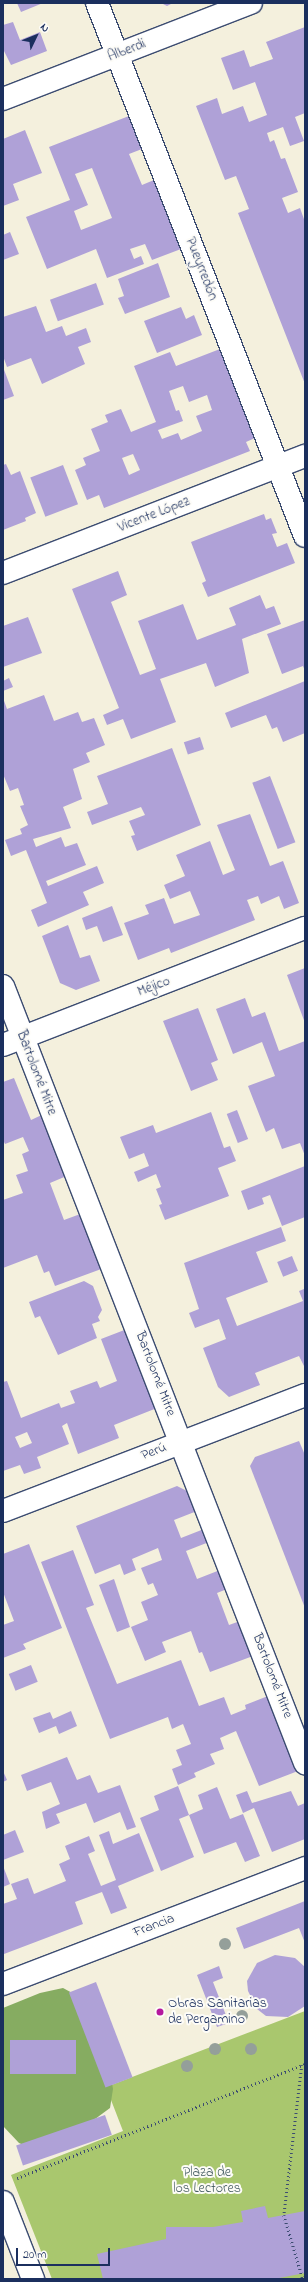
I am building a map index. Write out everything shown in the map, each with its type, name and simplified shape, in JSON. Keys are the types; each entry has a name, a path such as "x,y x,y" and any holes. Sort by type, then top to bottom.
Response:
{"street":[{"name":"Pueyrredón","path":"97,3 305,536"},
{"name":"Alberdi","path":"3,99 251,3"},
{"name":"Vicente López","path":"3,573 305,456"},
{"name":"Méjico","path":"13,1042 305,928"},
{"name":"Bartolomé Mitre","path":"3,986 13,1042 182,1441 305,1763"},
{"name":"Perú","path":"3,1510 305,1395"},
{"name":"Francia","path":"3,1984 305,1868"},
{"path":"3,2202 33,2279"}],"path":[{"path":"16,2178 303,2065 284,2215 303,2279"}],"green space":[{"path":"63,1988 76,1995 110,2072 113,2089 110,2108 91,2122 31,2148 19,2143 3,2126 3,2008 40,1993"},
{"name":"Plaza de los Lectores","path":"305,2011 305,2279 52,2279 11,2175 123,2131 106,2087"}],"building":[{"path":"17,3 43,3 21,12"},
{"path":"161,3 173,3 167,6"},
{"path":"13,22 20,40 40,32 47,51 11,65 3,49 3,25"},
{"path":"305,27 305,113 295,117 304,141 290,146 283,127 267,133 270,142 274,140 281,159 285,158 298,192 282,198 288,213 300,208 305,222 305,384 238,213 249,209 236,176 225,180 196,106 217,98 222,114 243,106 249,122 267,115 255,82 233,90 221,58 244,50 250,67 273,59 266,42"},
{"path":"129,116 142,149 129,154 142,185 154,180 181,249 152,260 145,244 130,249 134,259 141,256 144,264 107,278 96,249 47,269 26,217 70,200 49,147","holes":["92,168 112,218 81,230 74,211 88,205 75,174"]},
{"path":"25,130 42,173 13,184 19,200 3,206 3,139"},
{"path":"10,232 19,254 3,260 3,235"},
{"path":"158,263 170,297 125,314 118,298 124,296 118,279"},
{"path":"96,283 104,305 58,321 50,300"},
{"path":"36,306 46,332 62,326 66,336 86,328 91,342 78,347 85,364 42,384 31,358 7,367 3,356 3,317"},
{"path":"181,307 186,319 194,315 202,335 157,353 144,321"},
{"path":"220,349 255,438 246,442 250,451 104,508 99,495 87,500 75,470 86,465 83,458 100,451 91,429 108,422 105,415 121,409 131,432 156,422 134,366 170,352 176,366","holes":["183,386 189,402 207,395 212,410 196,416 202,431 181,440 178,433 162,439 158,430 183,421 179,410 176,411 169,391","133,454 140,470 129,475 122,458"]},
{"path":"3,367 14,396 3,400"},
{"path":"6,464 11,475 20,471 36,513 25,518 26,521 3,530 3,465"},
{"path":"63,465 78,504 45,517 30,478"},
{"path":"264,514 266,520 271,518 277,533 272,534 277,547 287,543 295,563 208,597 202,583 206,581 191,542"},
{"path":"118,571 127,595 111,602 140,675 156,669 138,621 183,604 197,640 236,625 229,608 260,595 266,609 274,606 281,624 242,639 249,673 215,687 206,663 160,679 176,722 131,739 123,719 107,725 103,715 119,708 72,589"},
{"path":"28,617 42,653 3,667 3,626"},
{"path":"305,620 305,671 303,666 282,674 267,634"},
{"path":"9,678 13,687 3,691 3,681"},
{"path":"305,681 305,733 283,742 277,727 272,729 266,715 231,728 225,713"},
{"path":"44,695 54,721 78,712 82,722 94,718 105,745 86,753 90,762 73,769 82,799 63,807 71,828 33,839 36,847 61,837 65,847 77,843 86,865 46,881 48,886 97,866 104,883 83,892 89,905 38,927 31,910 47,903 26,850 11,856 5,840 22,834 20,829 28,825 20,806 24,805 18,788 10,791 3,774 3,698 7,709"},
{"path":"200,737 204,749 188,755 184,742"},
{"path":"172,748 201,825 137,851 131,836 135,835 129,821 145,815 141,807 92,825 87,812 108,804 97,776"},
{"path":"270,776 295,842 278,849 252,783"},
{"path":"250,814 270,866 283,861 299,903 284,909 279,896 261,904 258,896 247,900 255,920 171,953 169,948 138,960 124,923 149,914 145,905 164,898 174,924 200,915 190,891 170,899 164,885 185,876 176,855 210,841 223,875 235,870 217,825"},
{"path":"112,906 123,935 103,942 97,926 86,930 82,918"},
{"path":"68,925 80,958 90,955 100,981 76,990 60,983 42,936"},
{"path":"305,968 305,1023 287,975"},
{"path":"245,998 252,1017 265,1012 279,1051 305,1041 305,1156 300,1143 282,1149 274,1128 266,1132 248,1086 275,1076 262,1042 233,1054 216,1009"},
{"path":"198,1008 218,1060 211,1063 218,1080 191,1091 163,1021"},
{"path":"14,1078 31,1120 46,1113 69,1175 50,1183 64,1220 83,1213 104,1268 55,1286 49,1271 44,1273 37,1255 3,1268 3,1200 23,1193 16,1175 28,1171 22,1154 29,1151 23,1137 5,1144 3,1140 3,1082"},
{"path":"237,1110 248,1139 238,1143 227,1114"},
{"path":"211,1112 224,1148 230,1146 236,1161 218,1168 229,1196 165,1220 159,1205 162,1204 156,1189 161,1187 156,1174 138,1182 134,1172 149,1166 144,1153 129,1159 120,1137 153,1125 156,1133"},
{"path":"305,1166 305,1217 282,1226 270,1195 262,1198 264,1204 248,1210 241,1191"},
{"path":"281,1227 286,1241 256,1252 268,1282 226,1298 237,1326 303,1301 299,1291 304,1289 305,1368 299,1356 255,1373 260,1385 229,1397 218,1387 203,1348 226,1339 219,1319 195,1328 189,1313 199,1309 184,1263"},
{"path":"292,1256 298,1271 283,1277 277,1262"},
{"path":"84,1281 93,1286 102,1310 98,1317 100,1321 92,1324 97,1338 58,1355 40,1316 35,1318 29,1302"},
{"path":"127,1329 157,1408 114,1425 119,1438 78,1454 67,1423 62,1426 69,1444 37,1457 41,1468 24,1474 20,1465 3,1471 3,1382 7,1381 21,1418 59,1403 61,1408 75,1403 70,1391 97,1381 100,1388 117,1381 101,1339","holes":["27,1432 32,1443 20,1448 15,1437"]},
{"path":"299,1441 305,1455 305,1608 250,1466 255,1457"},
{"path":"177,1486 189,1492 197,1511 174,1520 181,1538 204,1529 209,1542 186,1551 197,1579 220,1570 227,1589 217,1593 229,1625 240,1621 253,1656 210,1672 202,1652 199,1653 191,1631 162,1642 166,1652 145,1661 131,1627 148,1620 141,1602 158,1595 153,1583 148,1585 141,1568 162,1560 158,1548 132,1559 136,1570 124,1575 120,1564 95,1574 76,1526"},
{"path":"29,1544 62,1628 23,1644 26,1649 3,1658 3,1625 14,1621 3,1592 3,1554"},
{"path":"73,1550 94,1605 86,1608 117,1684 181,1660 199,1706 224,1697 231,1715 246,1709 245,1705 268,1696 298,1771 259,1786 236,1731 220,1738 224,1749 210,1754 215,1764 194,1773 196,1777 178,1785 172,1769 182,1765 176,1750 191,1744 183,1724 172,1729 168,1717 110,1739 41,1562"},
{"path":"114,1579 130,1627 117,1632 99,1585"},
{"path":"31,1665 38,1682 15,1691 9,1674"},
{"path":"71,1711 77,1726 59,1734 56,1726 39,1733 33,1718 50,1712 53,1719"},
{"path":"67,1757 77,1780 90,1775 98,1793 120,1785 136,1827 127,1830 120,1812 94,1823 86,1803 56,1814 60,1823 46,1829 42,1812 60,1804 51,1782 27,1791 21,1775"},
{"path":"3,1771 7,1780 3,1782"},
{"path":"178,1786 189,1815 179,1819 194,1857 161,1871 140,1818 159,1810 154,1796"},
{"path":"217,1787 230,1819 243,1814 260,1856 245,1862 236,1842 204,1854 189,1815 203,1809 198,1795"},
{"path":"247,1791 252,1803 291,1791 298,1806 305,1803 305,1839 272,1852 254,1808 243,1813 236,1795"},
{"path":"15,1830 24,1852 3,1860 3,1835"},
{"path":"109,1831 113,1844 139,1833 154,1871 118,1886 127,1908 111,1914 102,1892 75,1902 83,1924 4,1954 3,1904 17,1899 11,1884 28,1878 34,1894 66,1881 59,1864 70,1859 65,1846 89,1836 95,1851 88,1854 101,1886 116,1880 99,1835"},
{"path":"3,1866 10,1884 3,1887"},
{"path":"305,1901 305,1943 299,1928 244,1949 236,1928"},
{"path":"275,1955 295,1958 305,1967 305,2006 288,2017 266,2016 257,2009 248,1991 247,1981 257,1963"},
{"path":"219,1966 223,1978 213,1982 229,2023 217,2027 197,1975"},
{"path":"96,1982 133,2077 105,2088 69,1992"},
{"path":"10,2040 76,2040 76,2074 10,2074"},
{"path":"105,2115 112,2135 23,2165 16,2146"},
{"path":"265,2206 268,2218 305,2211 305,2273 274,2279 103,2279 97,2254 166,2239 166,2227 213,2227 243,2222 241,2211"}],"place":[{"name":"Obras Sanitarias de Pergamino","path":"160,2012"}]}
